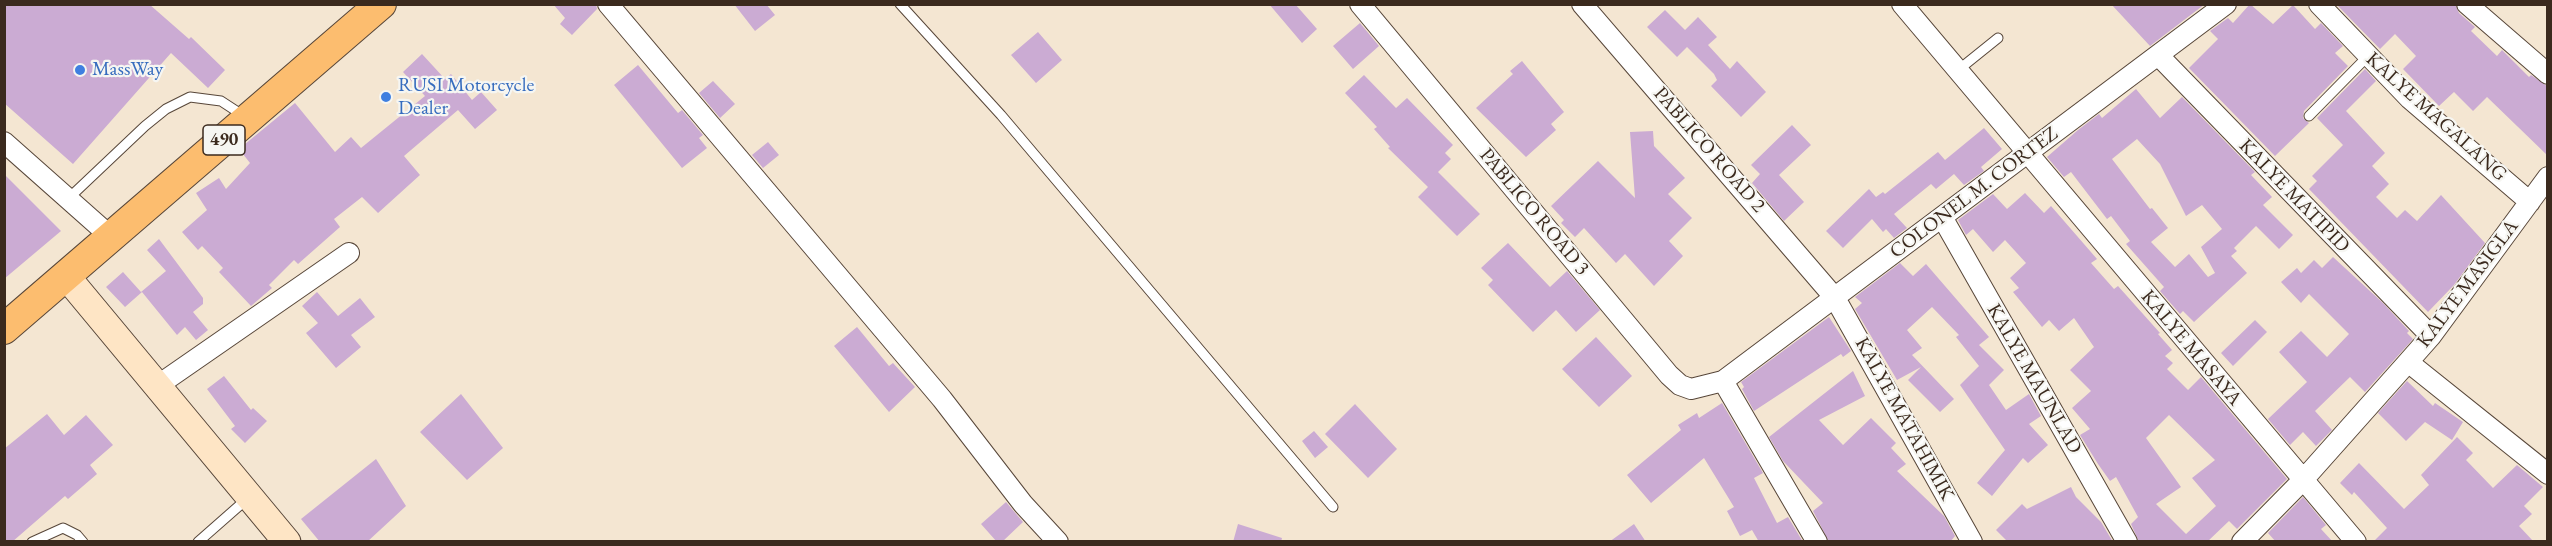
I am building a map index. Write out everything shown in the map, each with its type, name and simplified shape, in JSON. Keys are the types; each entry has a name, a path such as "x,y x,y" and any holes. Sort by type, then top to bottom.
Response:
{"main road":[{"name":"490","path":"4,329 381,4"}],"street":[{"path":"608,4 942,399 1023,504 1058,542"},
{"name":"PABLICO ROAD 3","path":"1360,4 1669,375 1680,385 1691,388 1723,381"},
{"name":"PABLICO ROAD 2","path":"1582,4 1835,298"},
{"name":"KALYE MASAYA","path":"1902,4 2026,154 2356,542"},
{"name":"COLONEL M. CORTEZ","path":"1723,381 2226,4"},
{"name":"KALYE MAGALANG","path":"2319,4 2410,99 2530,202"},
{"path":"2467,4 2547,74"},
{"name":"KALYE MATIPID","path":"2158,55 2431,336"},
{"path":"4,142 70,197 110,236"},
{"name":"KALYE MASIGLA","path":"2547,177 2431,336 2408,362 2547,474"},
{"name":"KALYE MAUNLAD","path":"1942,217 2127,542"},
{"path":"157,386 349,253"},
{"path":"66,276 288,542"},
{"name":"KALYE MATAHIMIK","path":"1835,298 1971,542"},
{"path":"2242,542 2303,480 2408,362"},
{"path":"1723,381 1817,542"}],"lane":[{"path":"900,4 1001,115 1333,507"},
{"path":"1957,71 1998,38"},
{"path":"2309,116 2368,56"},
{"path":"70,197 166,108 190,97 221,101 249,119"},
{"path":"198,542 250,497"},
{"path":"32,542 63,528 77,535 83,542"}],"building":[{"name":"MassWay","path":"4,4 149,4 189,39 191,37 225,70 208,88 171,53 73,164 4,103"},
{"path":"553,4 596,4 597,9 572,35 560,24 565,18"},
{"path":"734,4 766,4 775,15 755,31"},
{"path":"1269,4 1295,4 1317,29 1302,43"},
{"path":"2111,4 2205,4 2150,46"},
{"path":"2250,4 2273,24 2293,5 2315,29 2321,23 2343,46 2335,53 2348,66 2304,111 2303,118 2309,123 2275,156 2189,68 2218,39 2210,31 2228,18 2233,23"},
{"path":"2339,4 2455,4 2459,13 2475,27 2471,31 2497,56 2502,50 2529,77 2531,75 2547,86 2547,155 2487,97 2473,111 2454,92 2439,106 2403,69 2416,56 2395,34 2380,49 2338,6"},
{"path":"1665,10 1685,30 1698,17 1717,37 1708,45 1730,69 1737,61 1766,92 1741,117 1711,86 1717,80 1714,74 1687,47 1677,57 1647,27"},
{"path":"1360,23 1379,46 1353,69 1333,46"},
{"path":"1038,32 1062,60 1036,83 1011,55"},
{"path":"422,54 445,79 451,74 472,100 481,92 497,110 475,129 458,110 404,156 420,175 378,213 362,197 334,219 340,227 298,264 294,260 269,285 272,288 251,306 219,272 223,268 202,246 198,250 182,232 207,210 196,193 219,178 226,189 250,163 239,149 295,103 335,152 351,137 361,148 425,96 403,72"},
{"path":"1522,61 1564,112 1551,124 1556,130 1526,157 1476,108 1513,74 1510,71"},
{"path":"638,65 678,113 682,110 703,135 699,138 707,148 682,168 614,85"},
{"path":"2365,69 2376,81 2346,111 2385,153 2372,166 2389,184 2376,197 2397,218 2405,210 2417,221 2441,195 2485,243 2454,285 2428,312 2309,189 2317,181 2312,176 2343,145 2317,118"},
{"path":"1364,75 1396,108 1407,98 1453,145 1445,153 1451,159 1438,172 1480,214 1457,236 1418,197 1428,187 1388,148 1390,147 1374,129 1377,127 1345,93"},
{"path":"713,81 735,104 720,118 699,93"},
{"path":"2136,89 2160,118 2182,97 2255,172 2251,175 2272,197 2263,205 2293,235 2279,249 2256,226 2234,248 2237,251 2231,256 2247,273 2194,322 2183,311 2180,314 2160,291 2164,287 2126,244 2130,241 2111,216 2107,219 2071,172 2064,177 2047,157 2099,114 2102,118","holes":["2137,139 2160,164 2186,216 2202,205 2222,229 2201,247 2215,273 2208,277 2189,254 2175,267 2151,242 2168,228 2152,208 2150,209 2112,159"]},
{"path":"1792,125 1811,145 1779,175 1804,202 1784,221 1752,183 1760,174 1751,165"},
{"path":"1984,128 2002,149 1981,167 1984,171 1964,185 1954,174 1936,189 1931,184 1894,214 1907,228 1894,238 1886,229 1883,232 1872,219 1843,248 1826,231 1869,189 1876,197 1883,192 1885,194 1938,152 1945,160"},
{"path":"1653,131 1654,146 1685,178 1668,194 1692,218 1669,241 1683,256 1654,286 1625,254 1616,263 1584,228 1575,237 1561,223 1564,220 1551,206 1598,161 1635,198 1630,132"},
{"path":"768,142 779,155 763,168 752,155"},
{"path":"4,174 61,231 4,279"},
{"path":"2025,193 2044,213 2051,206 2097,259 2091,263 2114,289 2118,286 2160,333 2158,334 2172,350 2165,356 2173,363 2167,369 2188,390 2201,377 2287,479 2237,529 2229,521 2207,542 2139,542 2131,524 2138,517 2116,477 2110,481 2080,435 2090,429 2072,408 2091,391 2070,370 2094,347 2074,318 2059,331 2049,320 2042,327 2013,292 2019,288 2010,278 2026,263 2005,240 1993,252 1973,229 1966,235 1958,220 1993,194 2007,209","holes":["2169,415 2215,460 2192,478 2216,506 2186,534 2156,504 2181,487 2146,438"]},
{"path":"159,239 203,298 203,304 193,312 208,330 196,340 185,327 177,335 142,292 125,307 106,287 123,272 141,292 166,271 147,250"},
{"path":"1508,243 1550,287 1567,271 1600,310 1576,332 1556,310 1533,332 1488,285 1493,280 1481,268"},
{"path":"2333,257 2383,303 2409,331 2407,333 2413,339 2365,392 2350,377 2315,411 2332,430 2316,446 2303,432 2290,445 2268,419 2307,382 2279,352 2301,331 2327,357 2349,334 2309,294 2301,303 2281,282 2297,268 2301,273 2314,260 2322,268"},
{"path":"1900,263 1913,276 1926,264 1989,337 1979,345 2004,370 1989,385 2006,410 2029,394 2041,416 2029,424 2048,445 2028,463 2023,458 1992,496 1977,483 2005,450 1960,385 1979,366 1956,337 1959,335 1932,307 1907,330 1922,348 1912,355 1954,399 1940,412 1908,380 1921,367 1897,380 1855,309 1862,303 1855,297"},
{"path":"317,292 338,316 360,298 375,317 351,335 361,347 336,368 306,333 318,323 302,306"},
{"path":"1829,317 1851,351 1843,357 1841,354 1754,411 1742,389 1744,387 1741,382"},
{"path":"2255,320 2267,332 2233,366 2221,353"},
{"path":"857,327 889,366 893,363 915,387 889,412 834,346"},
{"path":"1596,337 1632,376 1599,407 1562,369"},
{"path":"1853,371 1865,396 1819,420 1843,445 1871,418 1896,443 1891,448 1906,464 1897,471 1944,516 1955,536 1950,542 1829,542 1813,511 1823,503 1783,461 1769,437"},
{"path":"224,376 251,410 253,408 267,421 245,443 231,429 235,426 207,389"},
{"path":"2407,381 2433,406 2435,403 2463,422 2452,440 2425,422 2406,441 2378,413"},
{"path":"461,394 503,448 467,480 420,432"},
{"path":"1722,403 1763,473 1754,478 1777,523 1788,517 1803,542 1759,542 1752,530 1740,536 1727,511 1734,507 1704,458 1651,503 1627,475 1681,430 1678,425 1697,413 1699,418"},
{"path":"1355,404 1397,449 1368,478 1325,434"},
{"path":"47,414 64,435 86,415 113,445 90,465 97,474 68,499 65,496 12,542 4,542 4,449"},
{"path":"1314,431 1328,447 1315,458 1302,441"},
{"path":"2457,437 2473,453 2466,460 2493,488 2517,465 2543,487 2524,506 2532,514 2519,526 2534,542 2373,542 2387,528 2354,492 2352,495 2340,483 2359,463 2404,509 2429,485 2421,475"},
{"path":"376,459 406,506 367,542 320,542 301,519"},
{"path":"2071,487 2076,497 2101,522 2113,542 2008,542 1996,530 2022,504 2027,509"},
{"path":"2303,497 2326,525 2321,529 2333,542 2276,542 2268,533"},
{"path":"1006,502 1023,522 1002,542 997,542 981,524"},
{"path":"1238,524 1282,538 1281,542 1233,542"},
{"path":"1634,524 1646,542 1609,542"}],"place":[{"name":"MassWay","path":"80,70"},
{"name":"RUSI Motorcycle Dealer","path":"386,97"}]}
